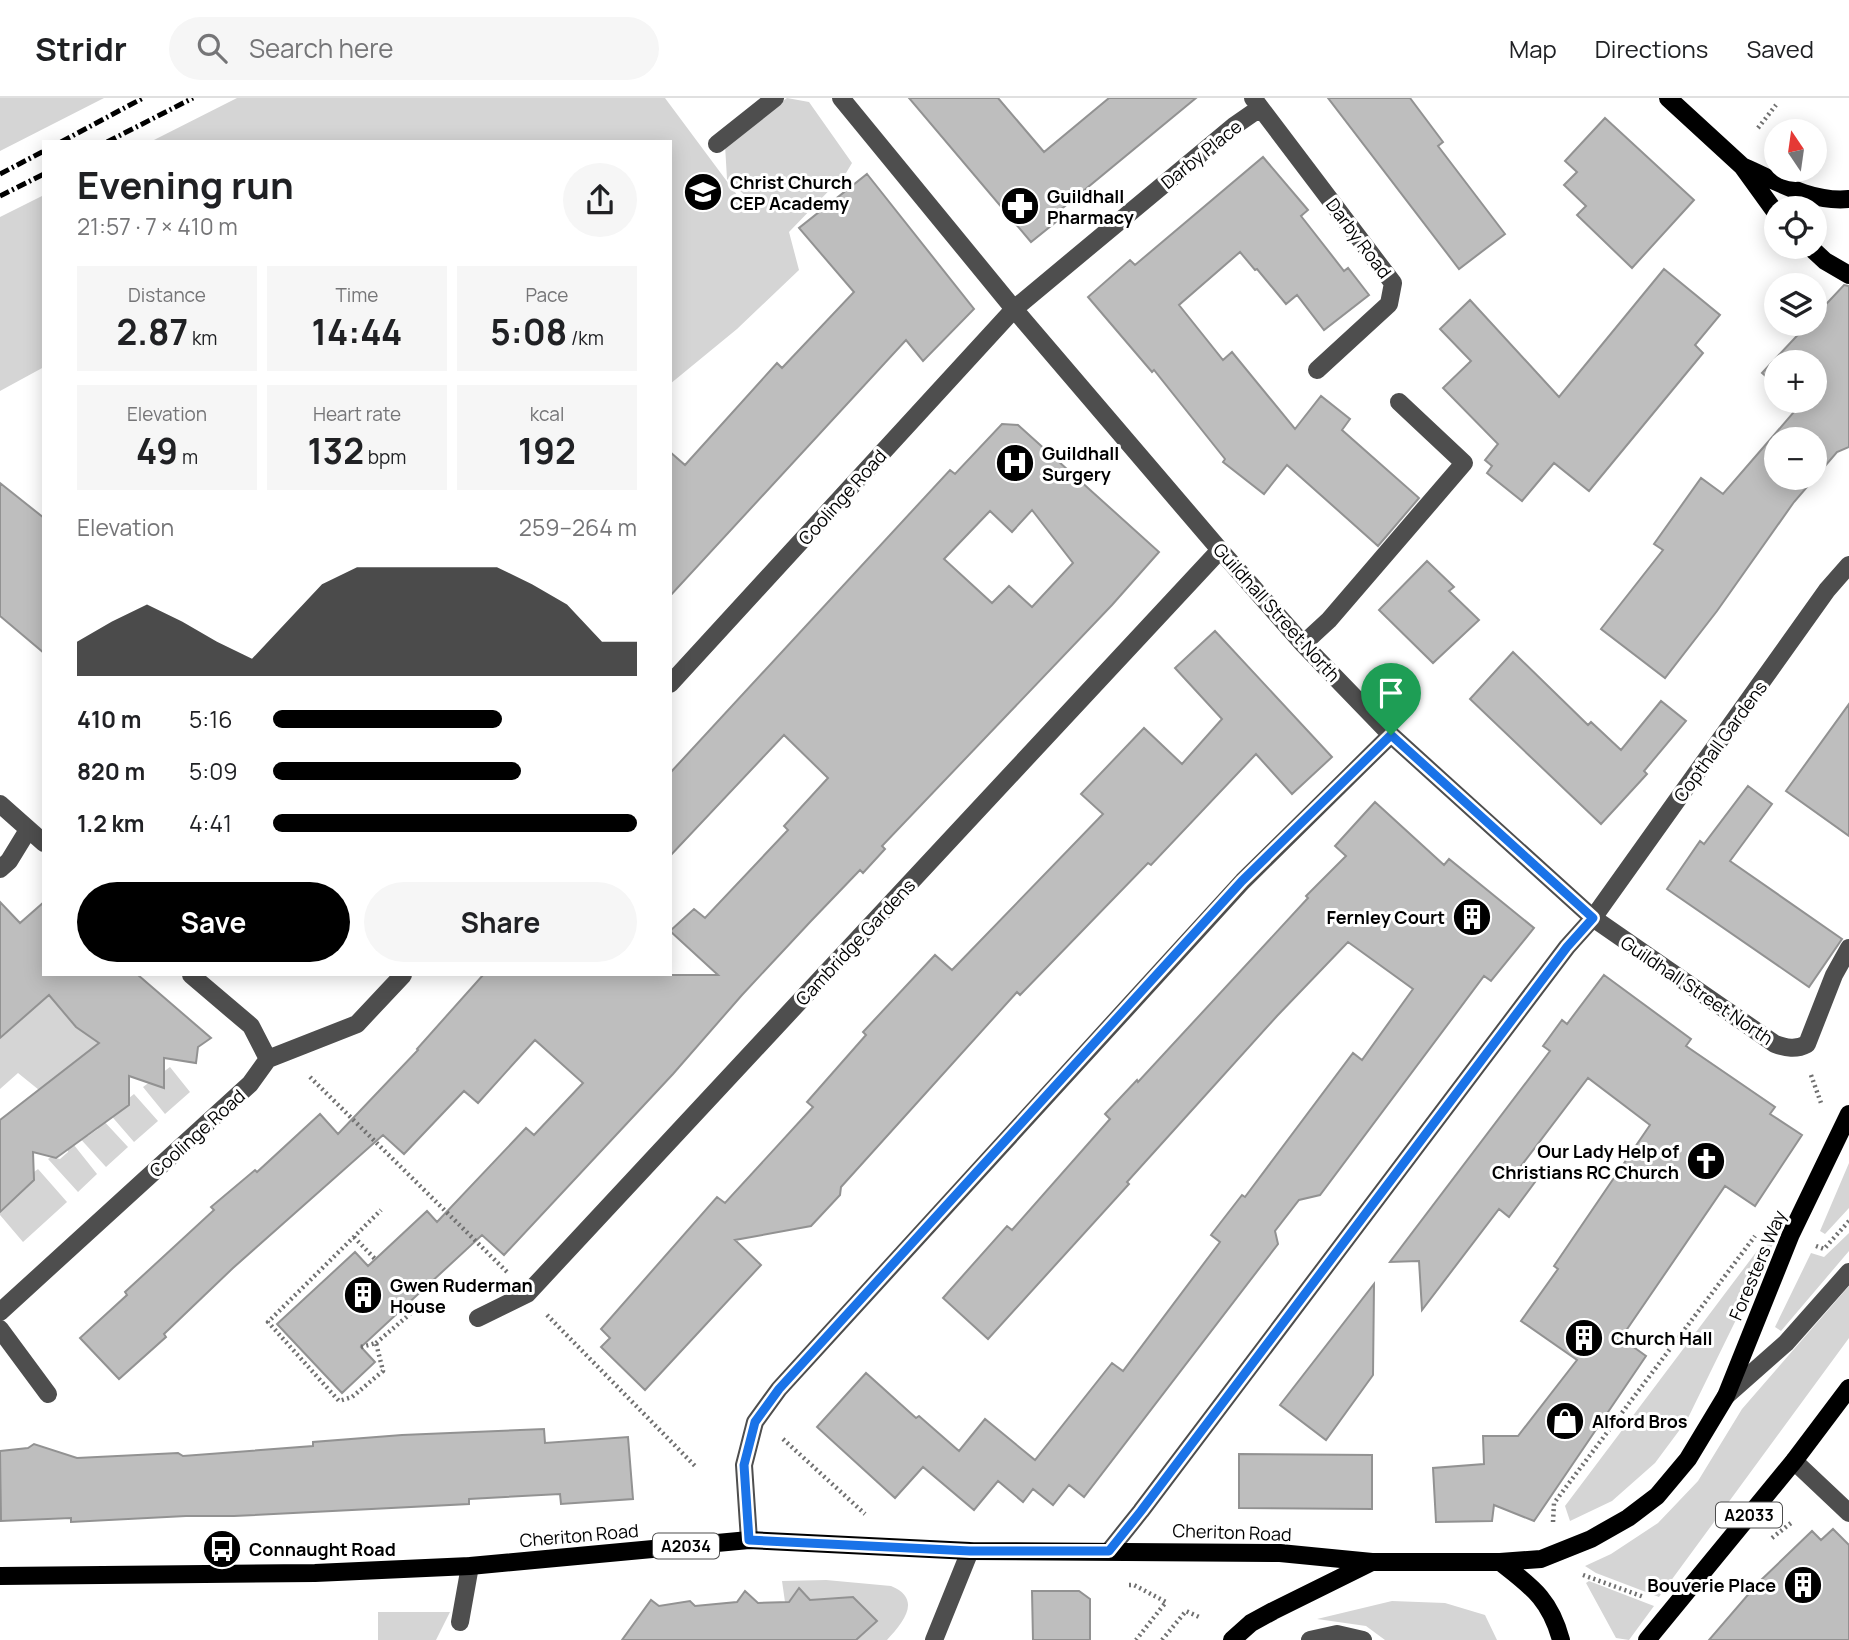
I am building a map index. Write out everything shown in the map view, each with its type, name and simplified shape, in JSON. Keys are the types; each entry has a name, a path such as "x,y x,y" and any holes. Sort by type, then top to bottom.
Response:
{"main road":[{"path":"1668,98 1742,166 1764,197"},
{"path":"1742,166 1794,189 1830,201 1849,199"},
{"path":"1823,259 1849,275"},
{"name":"Foresters Way","path":"1500,1562 1541,1559 1591,1539 1628,1518 1657,1496 1688,1458 1726,1396 1791,1234 1849,1114"},
{"name":"A2033","path":"1647,1640 1794,1461 1849,1388"},
{"name":"Cheriton Road","path":"0,1576 315,1573 470,1566 749,1540 970,1551 1280,1553 1372,1562 1500,1562"},
{"path":"1232,1640 1251,1623 1372,1562"},
{"path":"1500,1562 1538,1592 1556,1622 1561,1640"}],"street":[{"path":"717,144 775,98"},
{"name":"Guildhall Street North","path":"841,98 1014,309 1303,644 1391,735 1593,918 1775,1044 1787,1048 1807,1044 1834,975 1849,948"},
{"name":"Darby Place","path":"1014,309 1234,126 1257,103"},
{"name":"Darby Road","path":"1257,103 1393,283 1389,304 1317,370"},
{"name":"Coolinge Road","path":"672,682 1014,309"},
{"path":"1303,644 1329,620 1464,463 1399,402"},
{"name":"Cambridge Gardens","path":"478,1318 527,1294 1220,550"},
{"name":"Copthall Gardens","path":"1109,1551 1167,1478 1567,947 1593,918 1827,590 1849,565"},
{"path":"749,1540 744,1465 755,1422 779,1389 1242,881 1391,735"},
{"path":"0,804 42,841"},
{"path":"0,869 9,861 28,830"},
{"path":"192,976 251,1026 268,1059 357,1024 402,976"},
{"name":"Coolinge Road","path":"0,1312 250,1084 268,1059"},
{"path":"1726,1396 1786,1343 1849,1272"},
{"path":"0,1329 48,1394"},
{"path":"1794,1461 1849,1513"},
{"path":"934,1640 970,1551"},
{"path":"460,1622 470,1566"},
{"path":"1310,1640 1337,1634 1363,1640"}],"path":[{"path":"1758,128 1776,105"},
{"path":"310,1077 507,1272"},
{"path":"376,1343 383,1371 352,1396 340,1401 268,1322 381,1210"},
{"path":"1544,1524 1554,1522 1554,1503 1758,1232"},
{"path":"354,1237 375,1259"},
{"path":"361,1347 376,1343 417,1308 426,1313"},
{"path":"546,1315 696,1467"},
{"path":"783,1439 865,1514"},
{"path":"1575,1574 1588,1576 1653,1600"},
{"path":"1134,1585 1167,1602 1136,1640"},
{"path":"1162,1640 1186,1611 1199,1617"}],"shaded area":[{"path":"0,98 104,98 0,151"},
{"path":"237,98 665,98 746,207 751,201 727,179 725,145 787,98 809,102 852,163 846,173 789,232 799,270 737,329 672,382 672,140 154,140"},
{"path":"42,196 42,368 0,391 0,217"},
{"path":"0,964 38,982 135,1019 39,1090 18,1073 0,1089"},
{"path":"170,1067 190,1092 165,1114 143,1087"},
{"path":"134,1094 158,1121 134,1142 108,1112 113,1109 121,1111 129,1105 129,1098"},
{"path":"101,1118 128,1147 106,1167 77,1135 80,1133 88,1136 98,1129 97,1120"},
{"path":"70,1140 97,1174 78,1192 48,1159 60,1159 68,1152 67,1143"},
{"path":"1849,1163 1849,1208 1825,1234 1820,1231"},
{"path":"38,1169 67,1202 23,1242 0,1215 0,1206 6,1207 14,1199 12,1191 19,1186 26,1187 34,1180 34,1172"},
{"path":"1849,1233 1849,1251 1781,1331 1775,1327 1811,1253 1824,1257"},
{"path":"1776,1238 1687,1420 1655,1463 1612,1501 1570,1521 1565,1506 1757,1251"},
{"path":"1849,1286 1849,1338 1659,1597 1596,1573 1585,1566 1611,1554 1658,1523 1698,1481 1742,1409"},
{"path":"826,1580 891,1586 901,1591 908,1604 904,1619 887,1640 856,1640 877,1621 853,1597 810,1600 805,1594 793,1596 789,1602 785,1602 782,1581"},
{"path":"1589,1581 1654,1606 1629,1640 1616,1638 1586,1583"},
{"path":"1392,1601 1445,1603 1485,1615 1497,1640 1385,1640 1366,1626 1317,1619"},
{"path":"378,1612 450,1612 436,1640 378,1640"}],"building":[{"path":"909,98 998,98 1044,152 1109,98 1196,98 1053,216 1057,221 1031,242"},
{"path":"1328,98 1410,98 1443,142 1438,146 1505,234 1459,269"},
{"path":"1605,118 1694,200 1632,268 1577,215 1586,206 1564,185 1577,172 1565,161"},
{"path":"1263,157 1308,210 1301,216 1344,271 1348,268 1369,295 1324,330 1297,295 1286,304 1240,252 1179,305 1223,360 1232,352 1295,429 1321,396 1350,419 1342,430 1419,498 1378,546 1287,465 1264,494 1223,462 1225,459 1154,370 1152,372 1088,297 1130,260 1135,265"},
{"path":"867,174 974,309 923,361 906,340 672,594 672,454 685,465 777,363 782,368 854,292 799,228"},
{"path":"1664,269 1720,315 1695,345 1703,353 1589,491 1554,463 1522,501 1487,473 1492,466 1485,460 1498,444 1443,388 1471,361 1440,329 1470,300 1559,397"},
{"path":"1844,285 1849,286 1849,447 1837,452 1827,464 1827,427 1781,427 1793,413 1827,413 1827,350 1784,350 1797,336 1827,336 1827,303"},
{"path":"1002,424 1018,425 1159,552 1112,605 882,846 885,849 863,873 860,870 742,995 673,1074 504,1255 482,1235 361,1347 375,1362 342,1393 277,1324 355,1252 368,1266 427,1211 437,1222 526,1128 534,1135 583,1083 535,1040 478,1103 464,1091 404,1154 383,1135 233,1268 164,1334 166,1337 119,1379 80,1338 127,1295 125,1292 214,1210 211,1207 255,1170 257,1172 320,1114 338,1134 418,1050 482,976 718,975 672,933 672,929 694,909 705,918 788,830 784,826 828,778 784,735 672,854 672,771 950,470 955,474","holes":["1032,510 1073,563 1032,607 1009,586 992,603 944,559 990,511 1012,532"]},
{"path":"1764,447 1764,490 1804,490 1665,678 1601,629 1663,550 1654,544 1701,478 1723,494"},
{"path":"0,483 42,516 42,651 0,616"},
{"path":"1427,561 1454,587 1449,591 1479,620 1433,663 1379,610"},
{"path":"1215,631 1332,757 1292,794 1256,754 1151,865 1148,863 1020,995 1017,992 841,1187 840,1195 811,1226 735,1240 761,1265 645,1390 601,1347 610,1338 601,1329 717,1197 725,1203 813,1107 807,1102 866,1035 863,1032 935,955 952,970 1103,814 1081,794 1144,728 1182,764 1222,719 1175,668"},
{"path":"1513,652 1588,725 1591,722 1621,750 1661,701 1686,721 1644,771 1647,774 1601,824 1470,699"},
{"path":"1849,704 1849,836 1786,791"},
{"path":"1748,786 1772,804 1730,861 1842,939 1809,987 1667,889 1700,841 1704,844"},
{"path":"1375,802 1444,865 1449,859 1534,928 1491,981 1484,976 1320,1195 1299,1200 1275,1231 1278,1244 1084,1497 1069,1485 1053,1505 1033,1489 1023,1502 998,1481 974,1510 923,1467 895,1498 817,1427 866,1373 916,1418 919,1416 959,1451 985,1419 1035,1460 1112,1363 1123,1371 1220,1242 1211,1235 1242,1195 1245,1197 1353,1053 1362,1060 1413,989 1348,942 1277,1016 988,1339 943,1298 1007,1226 1012,1230 1110,1119 1105,1114 1137,1080 1138,1082 1308,898 1306,896 1346,856 1335,846"},
{"path":"0,902 20,923 42,904 42,976 139,976 211,1038 198,1047 196,1063 164,1058 164,1088 129,1076 129,1105 56,1158 33,1152 34,1180 0,1212 0,1120 99,1043 76,1027 49,995 0,1038"},
{"path":"1604,975 1691,1039 1686,1046 1775,1107 1770,1114 1802,1135 1755,1206 1725,1186 1621,1338 1646,1356 1534,1521 1494,1505 1492,1521 1436,1522 1433,1468 1484,1464 1483,1436 1518,1436 1577,1360 1521,1321 1558,1269 1554,1266 1650,1125 1588,1078 1518,1170 1535,1182 1509,1217 1499,1209 1422,1310 1419,1261 1390,1262 1550,1051 1543,1046 1562,1020 1567,1024"},
{"path":"1374,1284 1373,1375 1326,1440 1280,1405"},
{"path":"544,1429 545,1443 628,1437 633,1499 561,1504 560,1494 469,1499 469,1504 234,1516 71,1522 71,1518 1,1521 0,1451 28,1448 34,1444 77,1458 178,1453 183,1456 313,1446 313,1442 402,1435"},
{"path":"1239,1454 1372,1455 1372,1509 1239,1508"},
{"name":"Bouverie Place","path":"1833,1529 1849,1545 1849,1640 1709,1640 1759,1582 1812,1531 1821,1540"},
{"path":"799,1588 810,1600 853,1597 877,1621 856,1640 622,1640 651,1600 659,1606 690,1601 695,1606 737,1602 745,1591 758,1603 789,1602"},
{"path":"1032,1591 1079,1591 1090,1599 1090,1640 1033,1640"}],"railway":[{"path":"65,140 143,98"},
{"path":"111,140 193,98"},
{"path":"0,174 42,152"},
{"path":"0,196 42,175"}],"place":[{"name":"Christ Church CEP Academy","path":"703,192"},
{"name":"Guildhall Pharmacy","path":"1020,206"},
{"name":"Guildhall Surgery","path":"1015,463"},
{"name":"Fernley Court","path":"1472,917"},
{"name":"Our Lady Help of Christians RC Church","path":"1706,1161"},
{"name":"Gwen Ruderman House","path":"363,1295"},
{"name":"Church Hall","path":"1584,1338"},
{"name":"Alford Bros","path":"1565,1421"},
{"name":"Connaught Road","path":"222,1549"},
{"name":"Bouverie Place","path":"1803,1585"}],"route":[{"path":"1391,735 1593,918 1567,947 1141,1511 1109,1551 970,1551 749,1540 744,1465 755,1422 779,1389 1242,881 1391,735"}]}
